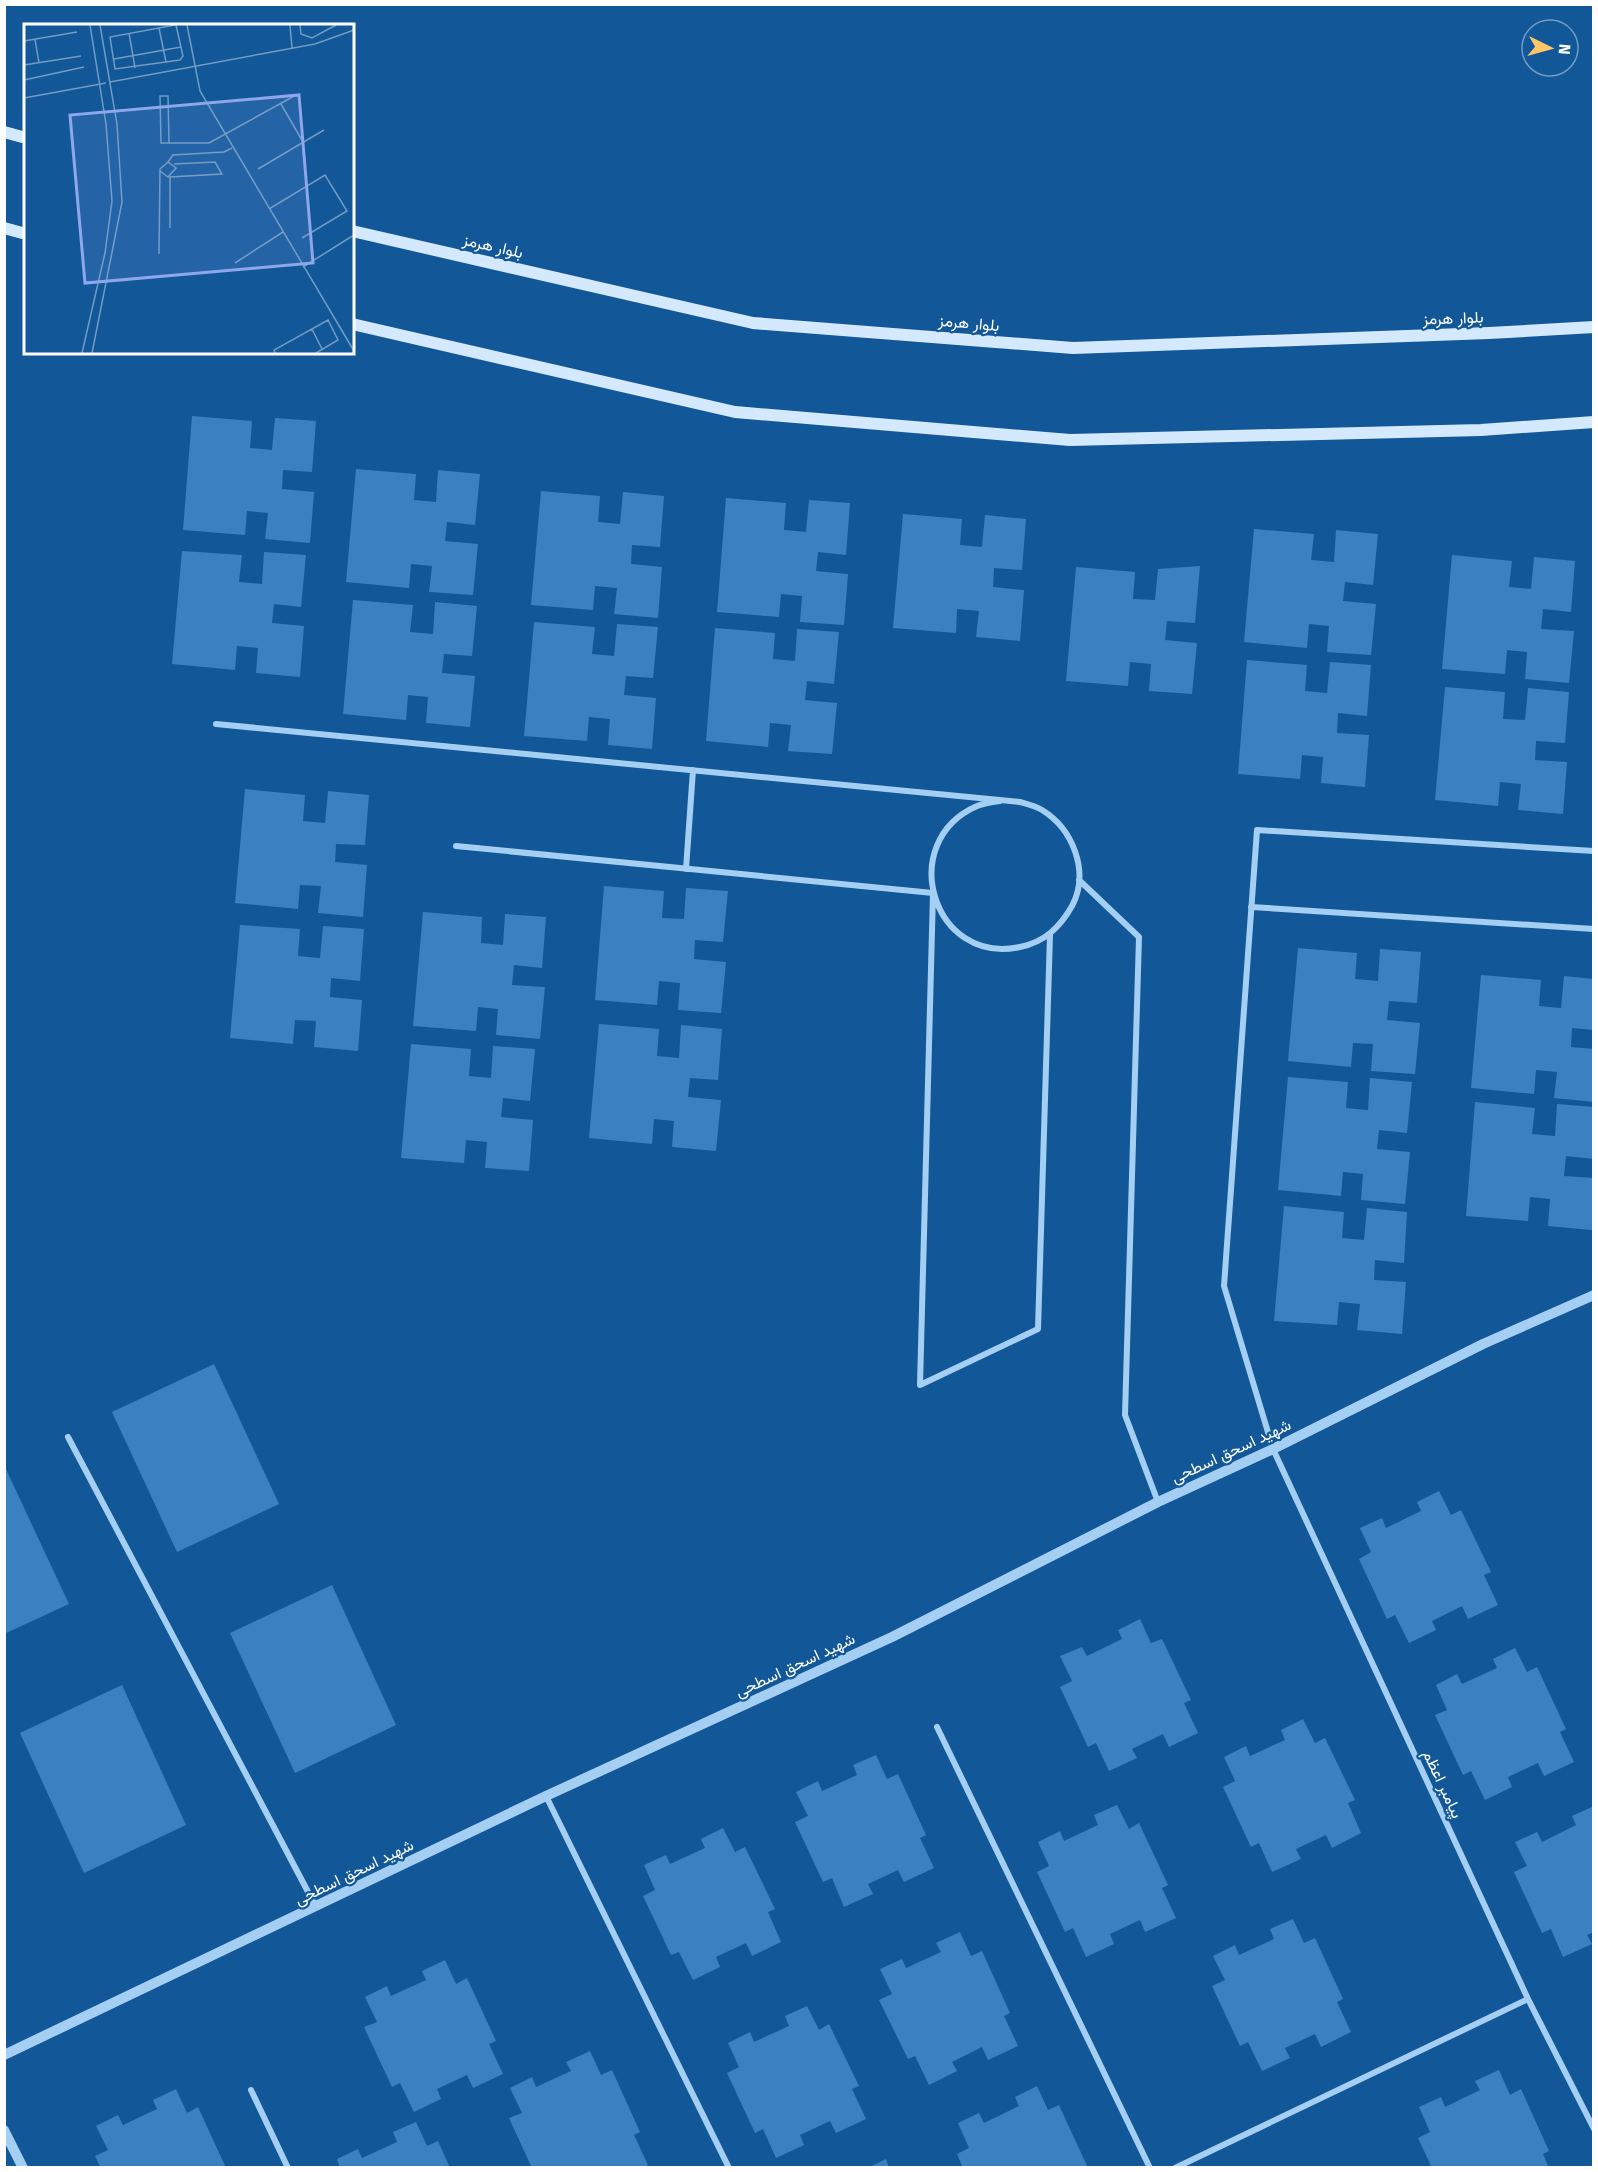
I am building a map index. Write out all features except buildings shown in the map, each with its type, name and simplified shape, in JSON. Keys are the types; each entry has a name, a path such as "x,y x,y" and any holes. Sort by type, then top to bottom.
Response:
{"main road":[{"path":"4,132 24,137"},
{"path":"4,228 24,233"},
{"name":"بلوار هرمز","path":"354,231 753,322 1073,348 1593,327"},
{"path":"354,324 735,412 1070,440 1469,430 1593,422"}],"street":[{"path":"216,724 1020,802 1041,809 1058,822 1070,839 1078,859 1079,880 1074,901 1064,920 1050,934 1031,945 1011,949 990,948 970,941 954,929 940,912 933,893"},
{"path":"686,868 693,770"},
{"path":"1000,801 978,805 960,816 945,831 935,850 931,871 933,893 920,1385 1038,1329 1050,934"},
{"name":"پیامبر اعظم","path":"1593,851 1257,830 1224,1286 1273,1449 1528,1999 1593,2129"},
{"path":"456,846 933,893"},
{"path":"1079,880 1139,937 1125,1415 1158,1502"},
{"path":"1251,907 1593,929"},
{"name":"شهید اسحق اسطحی","path":"4,2055 546,1796 892,1637 1158,1502 1273,1449 1483,1344 1593,1295"},
{"path":"68,1437 316,1907"},
{"path":"937,1727 1150,2168"},
{"path":"546,1796 729,2168"},
{"path":"1175,2168 1528,1999"},
{"path":"251,2090 288,2168"},
{"path":"4,2130 23,2168"}]}
